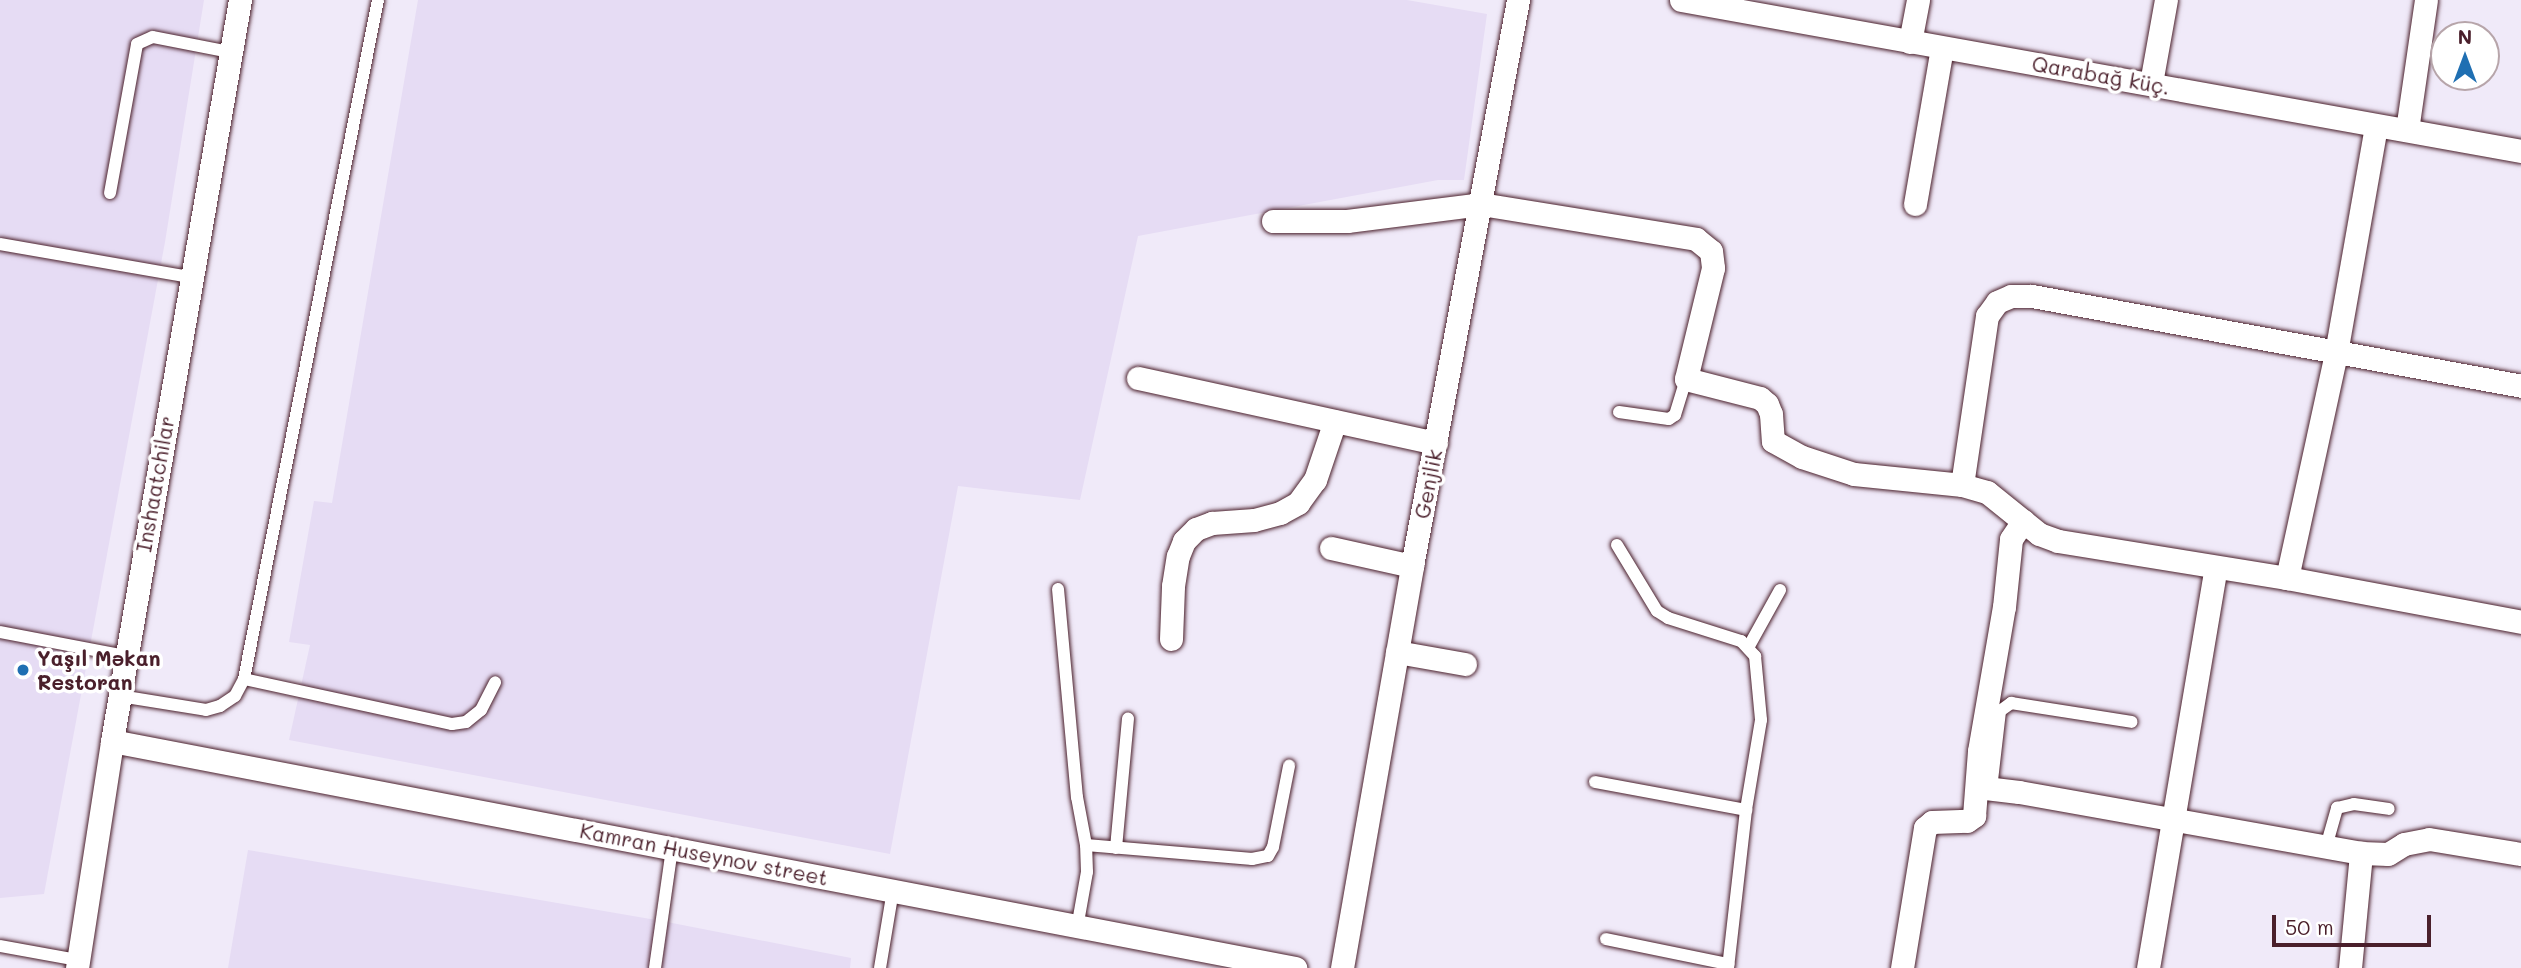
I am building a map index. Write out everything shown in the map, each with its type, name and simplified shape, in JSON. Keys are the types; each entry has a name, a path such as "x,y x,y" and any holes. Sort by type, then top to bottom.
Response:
{"street":[{"name":"Inshaatchilar","path":"77,964 190,277 240,0"},
{"name":"Genjlik","path":"1342,968 1412,566 1518,0"},
{"name":"Qarabağ küç.","path":"1681,0 1777,9 1910,42 2521,151"},
{"path":"1910,42 1917,0"},
{"path":"2151,83 2166,0"},
{"path":"2407,130 2426,0"},
{"path":"1915,204 1942,48"},
{"path":"2287,578 2336,353 2376,126"},
{"path":"1273,221 1347,221 1481,204 1696,239 1705,243 1711,251 1713,268 1686,379 1760,398 1767,404 1771,414 1773,441 1802,457 1854,474 1962,485 1987,492 2039,534 2058,541 2287,578 2521,621"},
{"path":"1962,485 1987,316 1997,302 2011,296 2032,296 2521,386"},
{"path":"1138,379 1436,443"},
{"path":"1171,639 1175,576 1184,541 1196,529 1212,523 1254,520 1280,513 1298,503 1315,480 1335,421"},
{"path":"1902,968 1925,828 1932,822 1967,821 1973,816 1984,788 1979,751 2004,607 2011,539 2024,521"},
{"path":"1331,548 1412,566"},
{"path":"2148,968 2216,568"},
{"path":"1397,652 1465,664"},
{"name":"Kamran Huseynov street","path":"112,741 1295,968"},
{"path":"1984,788 2361,853 2388,854 2404,844 2429,839 2521,855"},
{"path":"2350,968 2361,853"}],"lane":[{"path":"120,696 206,710 235,696 244,679 378,0"},
{"path":"110,193 137,44 153,37 230,52"},
{"path":"0,244 190,277"},
{"path":"1619,412 1669,419 1675,415 1686,379"},
{"path":"1606,939 1728,966 1746,810 1761,720 1755,656 1749,646 1657,611 1617,545"},
{"path":"1058,589 1077,797 1086,845 1087,872 1077,928"},
{"path":"1749,646 1780,590"},
{"path":"0,632 126,656"},
{"path":"244,679 452,724 466,722 481,710 495,682"},
{"path":"1984,788 2000,711 2011,703 2132,722"},
{"path":"1116,848 1128,719"},
{"path":"1086,845 1252,859 1268,856 1273,847 1289,766"},
{"path":"1595,782 1746,810"},
{"path":"2326,847 2337,808 2354,804 2389,809"},
{"path":"655,968 672,848"},
{"path":"880,968 893,890"},
{"path":"0,946 77,964"}],"shaded area":[{"path":"0,0 204,0 165,242 44,894 0,898"},
{"path":"418,0 1407,0 1487,14 1464,180 1438,180 1138,236 1080,500 958,486 890,854 289,740 310,645 289,642 314,501 332,503"},
{"path":"248,850 662,921 851,958 850,968 228,968"}],"place":[{"name":"Yaşıl Məkan Restoran","path":"23,670"}]}
